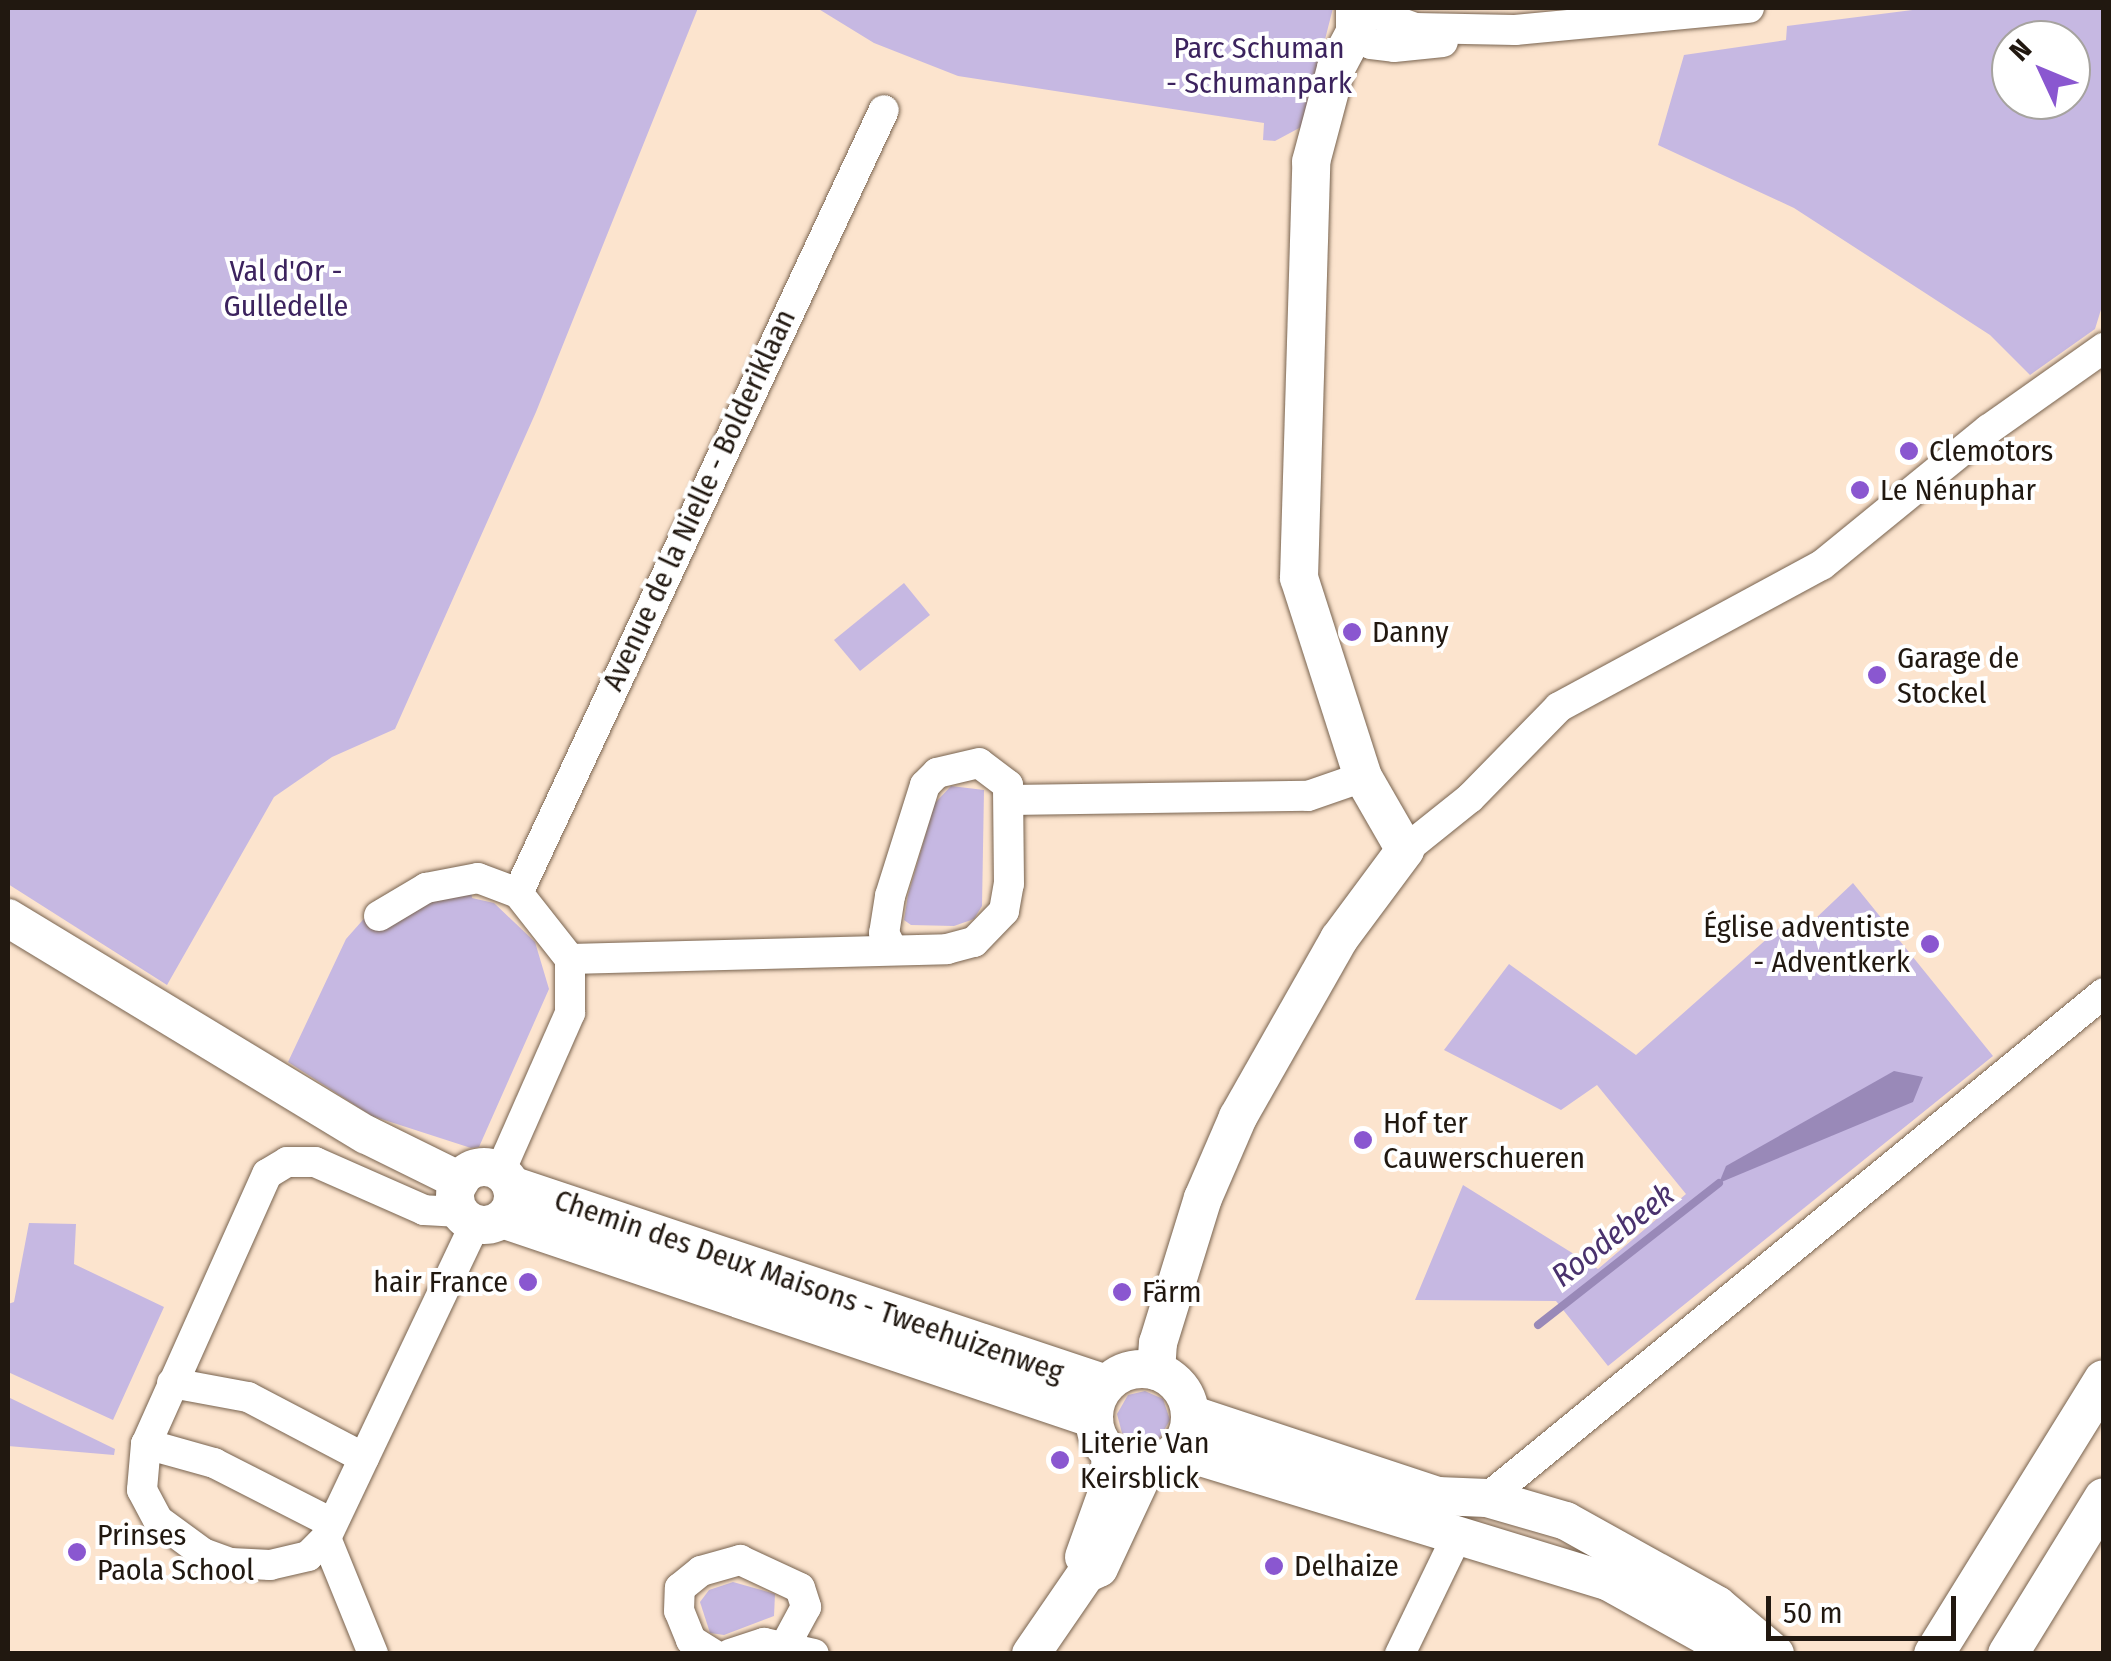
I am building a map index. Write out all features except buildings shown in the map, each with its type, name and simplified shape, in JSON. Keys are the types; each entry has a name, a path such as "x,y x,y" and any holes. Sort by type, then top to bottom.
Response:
{"main road":[{"path":"1934,1654 2104,1380"},
{"path":"2008,1654 2104,1498"}],"street":[{"path":"1339,939 1340,924 1376,852 1363,777 1299,578 1311,162 1336,68 1357,16 1394,47 1515,30 1749,8"},
{"name":"Avenue de la Nielle - Bolderiklaan","path":"518,893 884,110"},
{"path":"1156,1371 1158,1343 1204,1198 1238,1117 1339,939 1405,850 1470,798 1558,707 1822,565 1989,429 2104,348"},
{"path":"570,959 891,947 947,950 992,929 1004,910 1008,884 1010,800 1008,785 979,763 937,773 924,785 890,896 884,933 891,947"},
{"path":"1010,800 1308,796 1363,777"},
{"path":"1363,777 1405,850"},
{"path":"379,916 401,898 451,880 478,878 518,893 570,959 570,1013 484,1199 364,1458 329,1530 308,1556 270,1565 231,1563 203,1553 158,1520 142,1490 146,1444 276,1166 315,1162 424,1210 484,1199"},
{"name":"Chemin des Deux Maisons - Tweehuizenweg","path":"8,918 366,1134 484,1199 1100,1402"},
{"path":"1487,1498 2104,993"},
{"path":"1086,1574 1083,1560 1109,1487 1110,1454 1100,1402 1135,1369 1156,1371 1178,1384 1190,1414 1438,1496 1487,1498 1566,1520 1717,1605 1775,1654"},
{"path":"172,1383 248,1397 364,1458"},
{"path":"1031,1654 1086,1574 1099,1568 1190,1414"},
{"path":"146,1444 214,1463 329,1530 373,1654"},
{"path":"1110,1454 1163,1458 1550,1560 1609,1582 1706,1636 1726,1654"},
{"path":"1550,1560 1566,1520"},
{"path":"1400,1654 1456,1538"},
{"path":"713,1654 692,1640 678,1611 680,1588 701,1570 740,1560 800,1588 806,1607 796,1650 730,1654"}],"green space":[{"name":"Val d'Or - Gulledelle","path":"8,8 698,8 536,412 395,729 332,757 274,797 167,985 8,884"},
{"name":"Parc Schuman - Schumanpark","path":"817,8 1333,8 1303,126 1275,141 1263,140 1264,123 958,76 874,43"},
{"path":"1928,8 2103,8 2103,303 2095,329 2030,375 1990,335 1794,208 1658,145 1684,55 1786,40 1787,26"},
{"path":"904,583 930,615 860,671 834,640"},
{"path":"951,786 984,790 982,906 974,919 954,926 911,925 904,920 908,895 935,803"},
{"path":"1853,883 1993,1056 1608,1366 1556,1301 1415,1300 1463,1185 1598,1269 1686,1194 1597,1085 1561,1110 1444,1050 1509,964 1636,1055 1786,922 1797,936"},
{"path":"471,890 472,898 494,903 535,942 549,989 479,1147 471,1148 372,1116 288,1062 346,939 369,913"},
{"path":"29,1223 76,1224 74,1264 164,1307 113,1420 8,1372 8,1304 14,1302"},
{"path":"1145,1391 1163,1399 1170,1420 1159,1439 1141,1444 1122,1433 1117,1414 1128,1395"},
{"path":"8,1397 115,1449 114,1455 8,1446"},
{"path":"733,1582 775,1594 774,1616 724,1635 710,1633 700,1602 709,1590"}],"shaded area":[{"path":"1894,1071 1923,1077 1913,1102 1719,1183 1726,1166"}],"waterway":[{"name":"Roodebeek","path":"1538,1325 1719,1183"}],"place":[{"name":"Clemotors","path":"1909,451"},
{"name":"Le Nénuphar","path":"1860,490"},
{"name":"Danny","path":"1352,632"},
{"name":"Garage de Stockel","path":"1877,675"},
{"name":"Église adventiste - Adventkerk","path":"1930,944"},
{"name":"Hof ter Cauwerschueren","path":"1363,1140"},
{"name":"hair France","path":"528,1282"},
{"name":"Färm","path":"1122,1292"},
{"name":"Literie Van Keirsblick","path":"1060,1460"},
{"name":"Prinses Paola School","path":"77,1552"},
{"name":"Delhaize","path":"1274,1566"}]}
